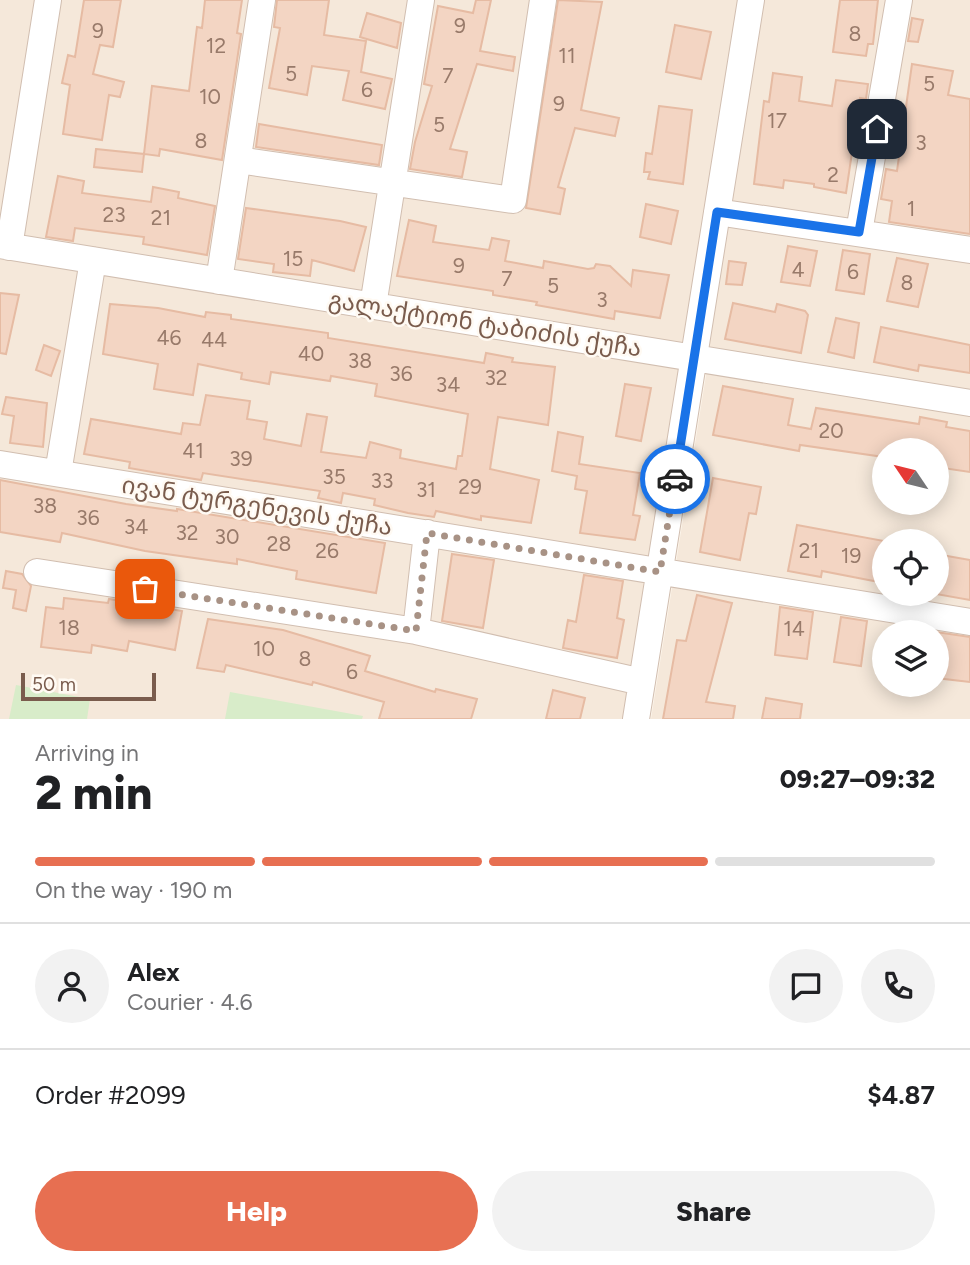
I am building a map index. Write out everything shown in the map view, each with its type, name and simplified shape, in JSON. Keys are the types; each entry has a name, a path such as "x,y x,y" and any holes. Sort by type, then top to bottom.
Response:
{"street":[{"path":"5,246 48,0"},
{"path":"219,281 262,0"},
{"path":"373,306 421,0"},
{"path":"238,160 513,200 543,0"},
{"path":"636,719 751,0"},
{"path":"859,232 899,0"},
{"path":"717,212 970,250"},
{"name":"გალაქტიონ ტაბიძის ქუჩა","path":"5,246 970,403"},
{"path":"58,473 93,260"},
{"name":"ივან ტურგენევის ქუჩა","path":"0,464 970,622"},
{"path":"416,631 427,533"},
{"path":"37,572 416,631 642,681"}],"shaded area":[{"path":"0,0 741,0 628,719 0,719"},
{"path":"763,0 893,0 857,219 731,201"},
{"path":"903,0 970,0 970,243 866,228"},
{"path":"729,219 970,256 970,394 708,349"},
{"path":"707,369 970,412 970,719 651,719"}],"green space":[{"path":"16,685 90,699 87,719 9,719"},
{"path":"230,692 363,716 362,719 225,719"}],"building":[{"path":"84,0 121,0 113,47 100,45 93,74 124,82 120,97 109,95 102,140 63,134 70,85 62,83 68,55 75,57"},
{"path":"205,0 242,0 237,33 241,34 222,160 160,149 159,156 144,154 152,86 189,91 197,27 202,28"},
{"path":"277,0 329,0 324,35 366,41 361,72 392,79 385,109 343,100 349,71 312,66 307,95 269,88 280,28 274,27"},
{"path":"476,0 491,0 480,51 515,57 513,71 477,64 450,149 467,152 462,177 410,169 432,86 424,84 438,6 473,13"},
{"path":"558,0 602,2 581,110 619,118 615,136 575,128 558,187 565,189 560,214 526,208"},
{"path":"840,0 878,0 873,44 868,44 866,56 833,52"},
{"path":"367,13 401,23 397,48 360,37"},
{"path":"912,18 923,20 918,42 908,41"},
{"path":"675,25 711,32 701,79 666,72"},
{"path":"912,64 953,71 948,95 970,99 970,234 889,222 892,201 881,199 886,169 897,171"},
{"path":"773,73 802,77 799,101 832,106 836,80 868,84 866,99 860,98 846,193 814,187 814,184 784,180 783,188 754,184 764,101 769,102"},
{"path":"659,106 692,110 683,184 648,179 650,172 644,172 646,153 652,154"},
{"path":"259,124 382,145 379,165 256,147"},
{"path":"96,149 144,154 142,172 94,167"},
{"path":"58,176 84,181 82,193 151,202 153,187 179,192 178,198 215,206 207,255 143,244 144,237 75,228 73,241 46,237"},
{"path":"646,204 678,211 671,244 640,237"},
{"path":"246,208 366,227 354,271 312,260 310,276 273,272 274,264 238,259"},
{"path":"409,220 436,226 433,242 489,250 492,238 509,241 505,261 543,268 544,261 588,269 594,268 596,264 610,266 631,286 633,270 669,275 660,318 615,311 614,319 536,305 537,302 493,295 493,291 397,276"},
{"path":"788,246 817,251 810,286 781,282"},
{"path":"843,250 870,254 864,294 836,290"},
{"path":"897,258 928,264 918,307 887,301"},
{"path":"729,261 746,263 742,285 726,284"},
{"path":"0,293 19,295 6,354 0,353"},
{"path":"733,303 775,312 777,304 805,311 808,315 801,353 725,339"},
{"path":"110,304 158,308 205,317 206,312 231,315 231,319 328,333 328,338 484,363 486,353 513,358 512,362 555,367 548,425 498,417 490,469 539,480 531,523 481,516 481,520 436,511 434,517 408,513 374,505 375,499 343,493 341,503 318,498 320,491 203,473 201,480 129,468 130,462 84,454 91,419 181,434 183,423 200,425 206,395 250,401 247,419 267,422 264,439 301,446 307,414 327,417 321,452 366,458 370,442 401,450 400,458 456,469 458,456 462,456 468,414 375,396 377,384 331,376 330,381 271,372 269,384 241,379 242,373 198,364 193,395 154,389 158,364 103,354"},
{"path":"836,318 859,323 854,358 828,352"},
{"path":"881,327 970,345 970,373 919,365 918,371 874,362"},
{"path":"44,345 60,351 51,376 36,370"},
{"path":"625,384 651,388 641,441 616,436"},
{"path":"723,386 793,399 788,425 811,429 816,408 919,424 920,417 947,422 946,427 970,431 970,472 949,469 949,438 872,438 872,455 800,445 799,451 713,435"},
{"path":"6,397 47,403 43,447 10,443 14,416 2,414"},
{"path":"558,432 583,437 579,464 640,473 633,515 640,516 635,540 580,533 587,491 575,489 577,476 552,471"},
{"path":"713,478 761,487 756,514 749,513 740,560 700,552"},
{"path":"0,480 126,504 177,509 385,543 376,593 296,579 297,571 237,559 237,564 145,551 62,533 60,542 0,532"},
{"path":"797,525 872,539 872,581 822,571 821,577 788,571"},
{"path":"452,554 494,560 483,628 442,621"},
{"path":"949,556 970,560 970,600 949,596"},
{"path":"6,571 22,574 31,586 26,611 13,608 16,590 3,588"},
{"path":"584,575 623,581 617,618 624,620 617,658 563,648 568,620 576,622"},
{"path":"697,595 732,603 706,702 735,706 733,719 663,719 677,640 686,641"},
{"path":"64,598 108,603 109,599 182,611 175,650 129,641 127,651 92,645 91,653 41,647 46,607 63,609"},
{"path":"780,607 813,612 807,659 775,655"},
{"path":"841,617 867,621 861,666 834,662"},
{"path":"208,619 283,630 370,656 365,671 435,692 436,689 477,699 471,719 379,719 384,702 313,682 312,685 226,665 224,672 197,668"},
{"path":"949,634 970,637 970,682 949,680"},
{"path":"553,690 585,698 580,719 546,719"},
{"path":"766,698 802,704 800,719 762,719"}],"way so far":[{"path":"145,589 416,631 427,533 660,572 675,479"}],"route":[{"path":"675,479 717,212 859,232 877,129"}]}
